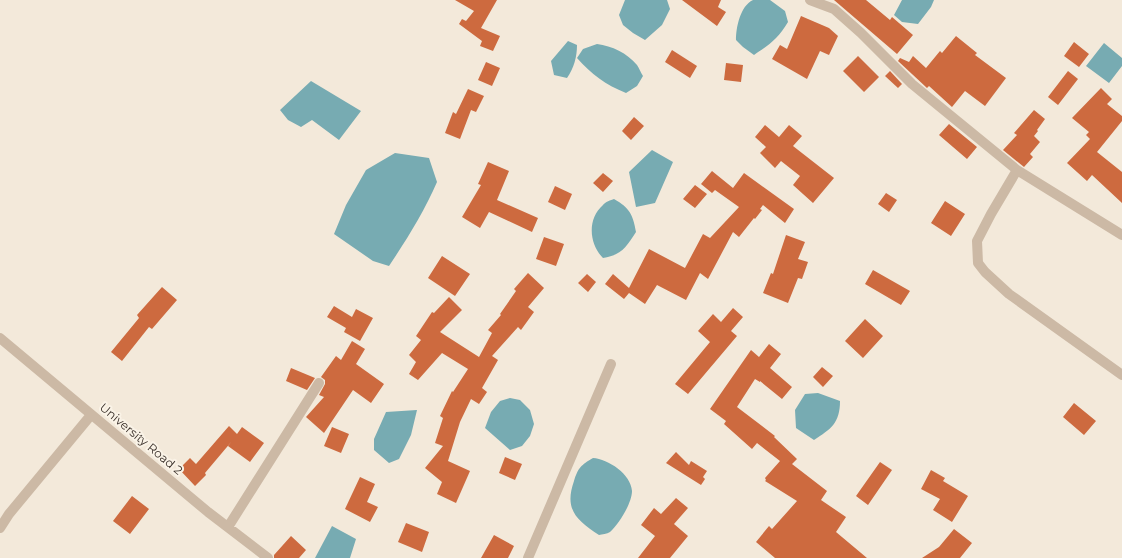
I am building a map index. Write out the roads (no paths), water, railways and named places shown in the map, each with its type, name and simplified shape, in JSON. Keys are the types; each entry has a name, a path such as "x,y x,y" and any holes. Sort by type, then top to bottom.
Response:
{"street":[{"path":"810,0 834,9 861,33 912,84 1016,170 1122,235"},
{"path":"1016,170 977,241 978,263 985,272 1009,294 1122,375"},
{"name":"University Road 2","path":"0,338 91,415 268,558"},
{"path":"528,558 611,364"},
{"path":"228,527 319,383"},
{"path":"0,528 9,514 91,415"}],"water":[{"path":"625,0 667,0 670,9 662,25 645,40 623,25 619,15"},
{"path":"753,0 770,0 785,11 788,22 781,33 773,41 754,55 736,40 738,24 742,12"},
{"path":"902,0 934,0 931,7 918,24 902,22 894,15"},
{"path":"568,41 577,45 575,62 567,78 554,75 551,61"},
{"path":"1104,43 1122,58 1122,66 1109,83 1086,66"},
{"path":"597,44 608,46 619,51 629,57 637,65 643,76 637,86 626,93 619,90 599,78 577,58 583,49"},
{"path":"311,81 361,111 339,140 312,120 301,127 288,120 280,110"},
{"path":"652,150 673,162 655,203 636,207 629,172"},
{"path":"395,153 429,158 437,182 415,225 389,266 373,261 334,234 346,205 366,170"},
{"path":"614,199 630,212 634,221 636,232 623,250 615,255 603,258 595,246 592,224 594,217 605,203"},
{"path":"818,393 840,401 840,409 836,420 830,429 814,440 796,428 795,410 805,394"},
{"path":"510,398 520,400 530,410 534,424 530,436 522,446 510,450 485,428 491,412 500,401"},
{"path":"417,410 411,435 399,459 389,463 374,450 374,439 386,412"},
{"path":"593,458 605,461 618,468 628,479 632,491 630,501 617,524 610,532 599,535 578,519 571,506 570,499 575,477 583,465"},
{"path":"332,526 356,539 350,558 315,558"}]}
